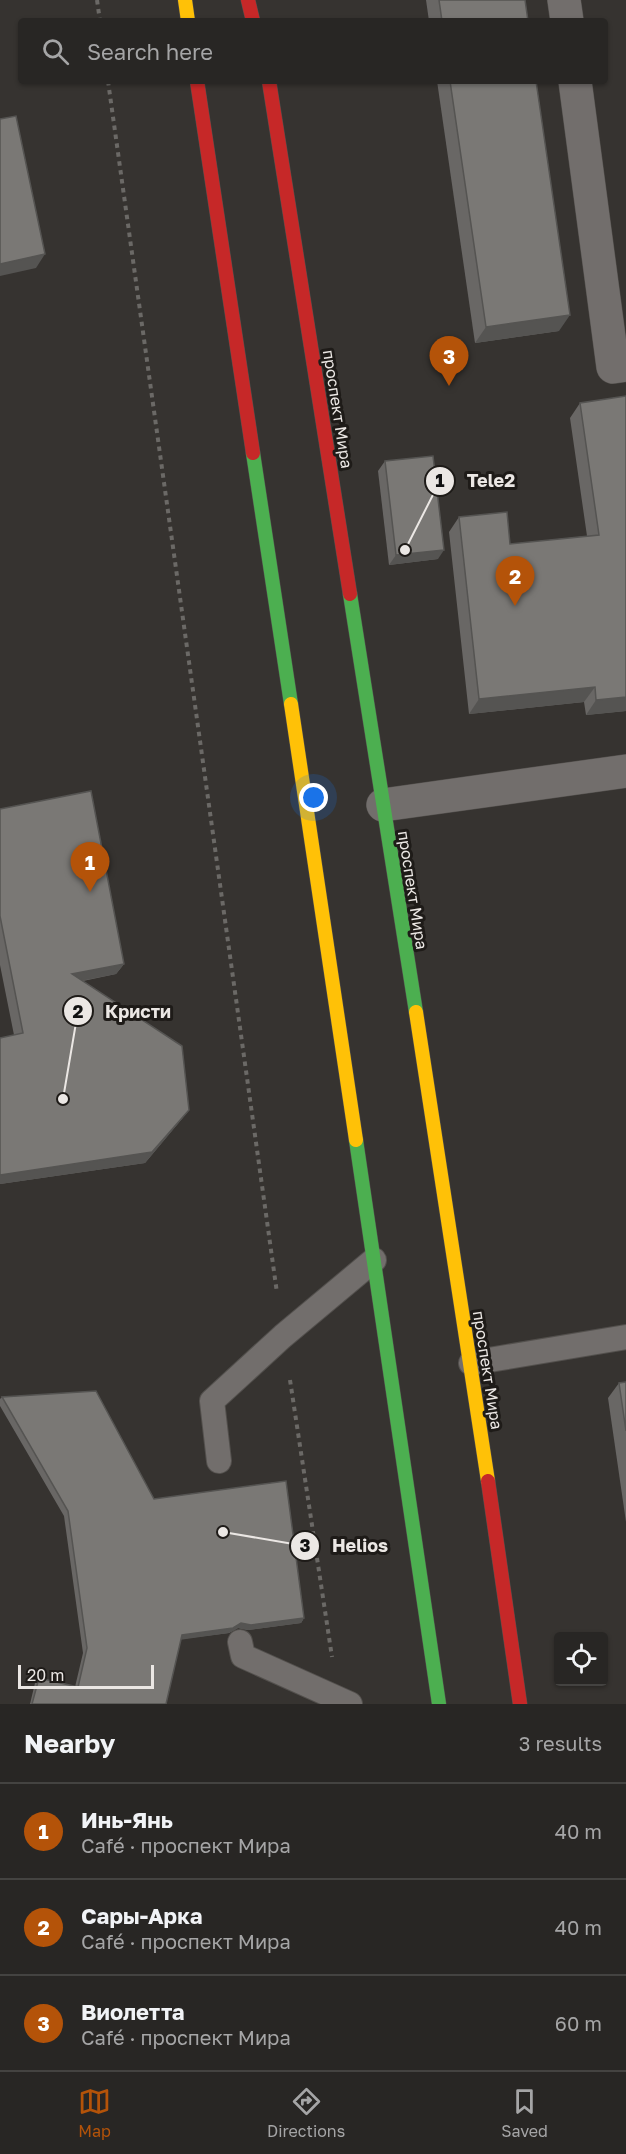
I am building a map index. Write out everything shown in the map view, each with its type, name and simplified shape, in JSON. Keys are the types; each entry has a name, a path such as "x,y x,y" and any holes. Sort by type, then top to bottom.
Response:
{"main road":[{"path":"185,0 188,18"},
{"path":"248,0 253,18"},
{"path":"258,0 260,18"},
{"path":"197,84 439,1704"},
{"name":"проспект Мира","path":"269,84 471,1363 520,1704"}],"street":[{"path":"564,0 567,18"},
{"path":"575,84 613,367 626,365"},
{"path":"383,805 626,771"}],"lane":[{"path":"219,1461 212,1401 283,1336 374,1260"},
{"path":"471,1363 626,1337"},
{"path":"240,1642 243,1656 344,1702"}],"path":[{"path":"97,0 100,18"},
{"path":"108,84 283,1336 344,1702"}],"building":[{"path":"439,0 525,0 528,18 442,18"},
{"path":"450,84 536,84 570,315 486,327"},
{"path":"16,116 45,254 0,264 0,119"},
{"path":"626,396 626,697 596,700 595,687 479,699 459,517 507,512 510,544 599,535 580,403"},
{"path":"433,456 444,550 396,555 385,461"},
{"path":"91,791 124,964 72,974 182,1046 189,1110 152,1152 0,1175 0,1038 23,1033 0,916 0,809"},
{"path":"626,1382 626,1431 619,1383"},
{"path":"96,1391 154,1499 286,1481 304,1618 251,1625 241,1623 233,1628 182,1635 166,1704 32,1704 39,1678 78,1687 87,1648 68,1511 2,1397"}],"traffic: fast":[{"path":"253,453 291,704"},
{"path":"350,594 416,1012"},
{"path":"356,1140 439,1704"}],"traffic: slow":[{"path":"185,0 188,18"},
{"path":"291,704 356,1140"},
{"path":"416,1012 488,1481"}],"traffic: jam":[{"path":"248,0 252,18"},
{"path":"197,84 253,453"},
{"path":"269,84 350,594"},
{"path":"488,1481 520,1704"}],"place":[{"name":"Виолетта","path":"449,386"},
{"name":"Tele2","path":"405,550"},
{"name":"Сары-Арка","path":"515,606"},
{"name":"Инь-Янь","path":"90,892"},
{"name":"Кристи","path":"63,1099"},
{"name":"Helios","path":"223,1532"}]}
